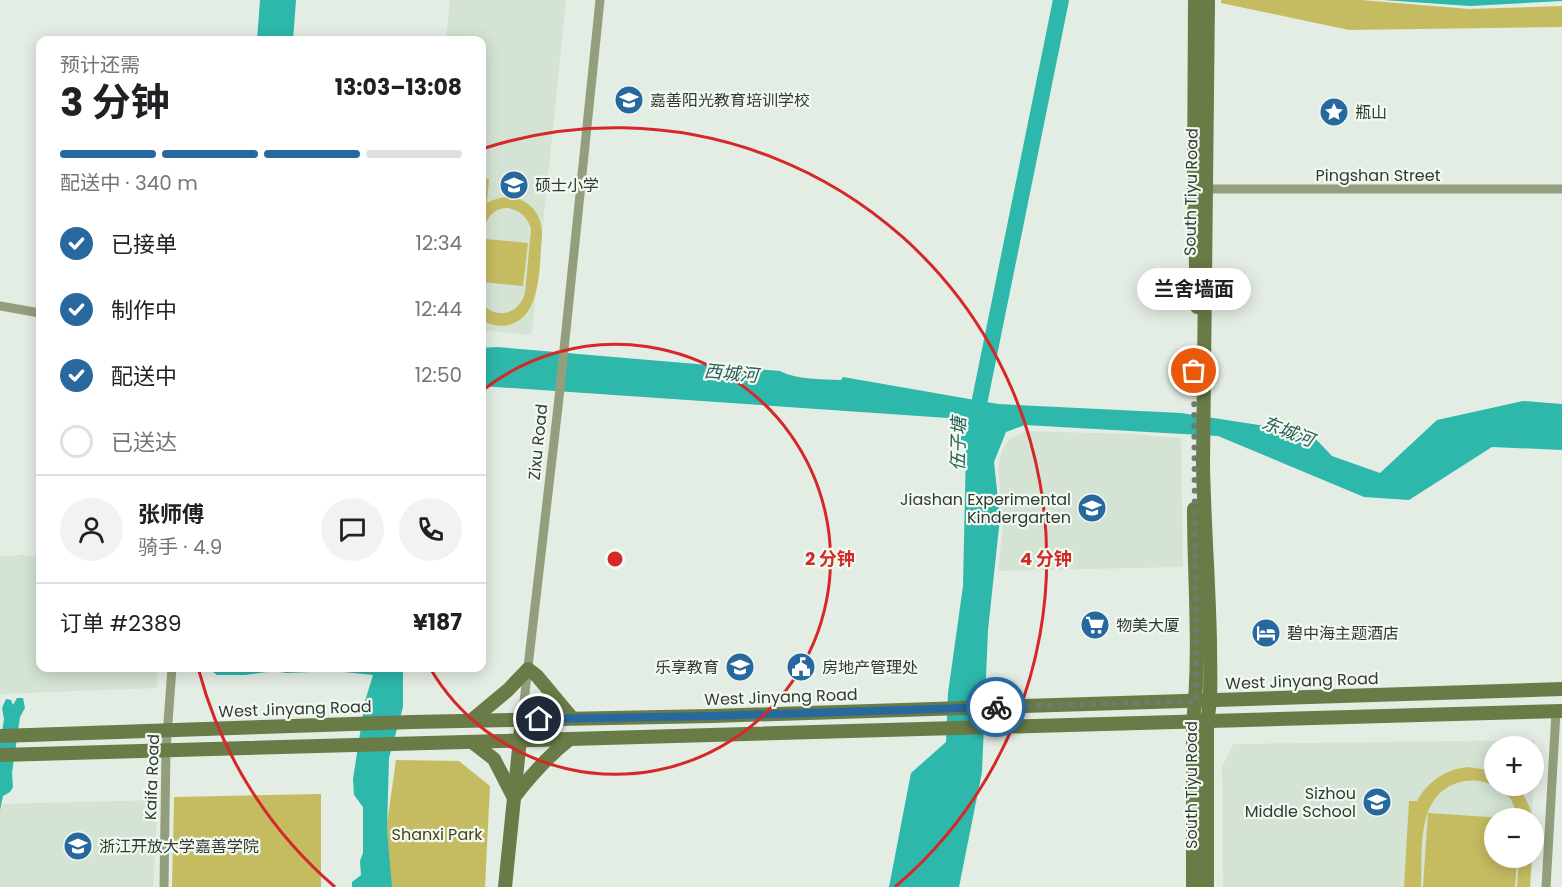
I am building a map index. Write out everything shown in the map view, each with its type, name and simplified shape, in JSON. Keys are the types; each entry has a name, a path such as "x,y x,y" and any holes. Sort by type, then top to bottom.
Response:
{"main road":[{"name":"South Tiyu Road","path":"1202,3 1196,701 1200,722 1207,887"},
{"name":"South Tiyu Road","path":"1193,887 1200,722 1211,700 1209,584 1199,465"},
{"path":"472,720 508,690 528,669 572,718"},
{"name":"West Jinyang Road","path":"0,735 1562,689"},
{"path":"0,755 1559,711"},
{"name":"Zixu Road","path":"505,887 522,719"},
{"path":"472,742 494,759 514,798 546,759 570,739"}],"street":[{"name":"Zixu Road","path":"522,719 560,398 600,0"},
{"name":"Pingshan Street","path":"1201,189 1562,189"},
{"path":"0,306 36,312"},
{"name":"Kaifa Road","path":"164,887 166,749 172,672"},
{"path":"1546,887 1559,711"}],"shaded area":[{"name":"硕士小学","path":"450,0 566,0 532,332 529,335 486,330 486,36 446,36"},
{"name":"Jiashan Experimental Kindergarten","path":"1028,431 1181,438 1183,567 998,571 1003,524 998,467 1002,450 1010,438"},
{"path":"24,555 36,557 36,672 157,672 157,688 0,694 0,556"},
{"name":"Sizhou Middle School","path":"1484,741 1484,796 1533,796 1532,808 1484,808 1484,868 1531,868 1530,887 1223,887 1222,767 1233,744"},
{"name":"浙江开放大学嘉善学院","path":"158,800 153,887 0,887 0,804"}],"green space":[{"path":"1221,0 1361,0 1469,9 1562,6 1562,27 1349,30 1221,3"},
{"path":"486,179 489,179 487,203 507,197 516,198 532,207 541,224 539,273 533,301 528,312 519,320 505,326 486,322 486,307 493,312 506,313 518,306 522,300 525,293 531,229 524,216 512,209 500,209 486,223"},
{"path":"486,239 528,243 523,286 486,282"},
{"name":"Shanxi Park","path":"396,760 459,761 490,786 485,887 378,887"},
{"path":"1460,768 1484,769 1484,782 1457,783 1443,790 1434,800 1424,827 1421,887 1404,887 1409,801 1417,801 1438,777"},
{"path":"321,794 321,887 172,887 174,797"},
{"path":"1507,796 1523,796 1529,808 1515,808"},
{"path":"1428,813 1484,817 1484,868 1516,868 1515,887 1423,887"},
{"path":"1518,868 1531,868 1530,887 1517,887"}],"water":[{"path":"260,0 296,0 293,36 257,36"},
{"path":"1383,0 1562,0 1562,1 1470,6"},
{"path":"486,348 780,371 809,378 841,380 843,377 998,404 1181,413 1310,433 1332,456 1380,473 1437,420 1523,401 1562,404 1562,450 1492,447 1409,500 1364,497 1218,436 1025,425 1006,432 994,462 1000,518 988,630 982,772 959,887 889,887 911,773 946,742 948,693 963,586 966,449 948,418 486,386"},
{"path":"213,672 267,672 245,675 217,675"},
{"path":"344,672 403,672 403,707 389,758 387,830 392,887 352,887 352,882 361,875 360,861 363,853 363,807 354,795 353,779 365,701 373,675"},
{"path":"17,698 23,698 25,708 20,717 12,773 13,787 3,796 0,810 0,745 4,719 2,708 6,699 11,700 13,705"}],"waterway":[{"name":"伍子塘","path":"977,423 1061,0"}],"way so far":[{"path":"996,707 1196,701 1194,371"}],"place":[{"name":"嘉善阳光教育培训学校","path":"629,100"},
{"name":"瓶山","path":"1334,112"},
{"name":"硕士小学","path":"514,185"},
{"name":"兰舍墙面","path":"1194,371"},
{"name":"Jiashan Experimental Kindergarten","path":"1092,508"},
{"name":"物美大厦","path":"1095,625"},
{"name":"碧中海主题酒店","path":"1266,633"},
{"name":"乐享教育","path":"740,667"},
{"name":"房地产管理处","path":"801,667"},
{"name":"Sizhou Middle School","path":"1377,802"},
{"name":"浙江开放大学嘉善学院","path":"78,846"}],"route":[{"path":"539,719 996,707"}],"water label":[{"name":"西城河","path":"731,373"},
{"name":"东城河","path":"1288,431"}]}
